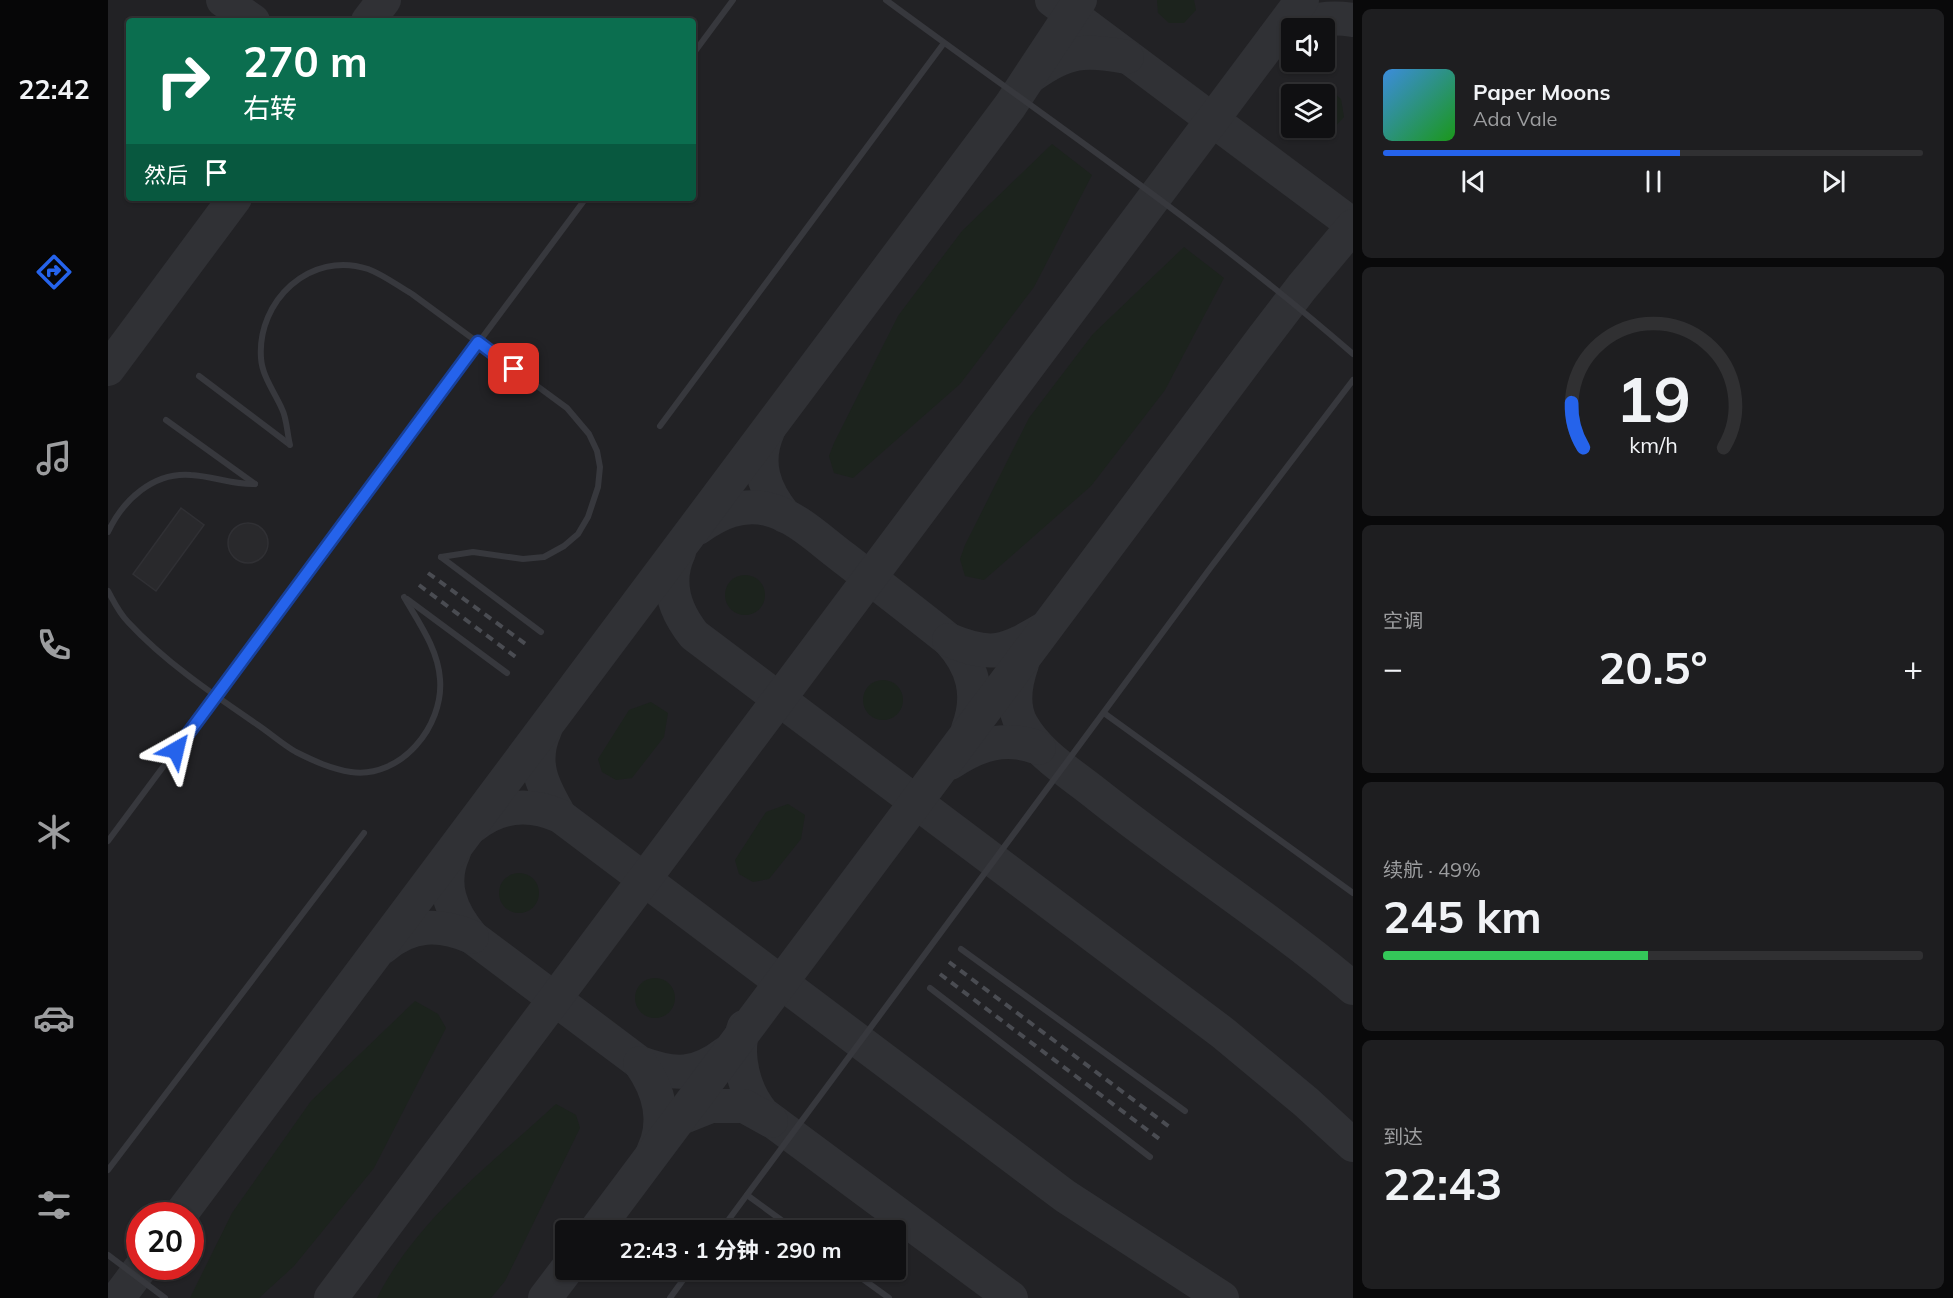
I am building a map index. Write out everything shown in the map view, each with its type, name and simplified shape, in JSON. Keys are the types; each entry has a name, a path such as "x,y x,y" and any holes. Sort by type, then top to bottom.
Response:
{"lane":[{"path":"696,50 734,0"},
{"path":"886,0 1018,94 1292,300 1353,354"},
{"path":"660,426 944,43"},
{"path":"108,841 584,201"},
{"path":"199,376 290,445 284,411 268,383 260,360 262,335 279,296 292,282 328,267 350,266 368,269 412,294 478,342 579,420 597,451 600,467 598,487 588,518 578,534 564,546 544,557 524,559 473,552 441,557 541,632"},
{"path":"728,1220 1353,380"},
{"path":"108,532 129,498 142,488 170,477 189,474 237,484 255,484 166,420"},
{"path":"108,591 126,621 216,696 293,750 318,763 354,772 384,768 408,754 422,740 433,720 439,701 440,679 429,638 404,597 507,673"},
{"path":"1104,713 1353,893"},
{"path":"108,1170 364,832"},
{"path":"961,949 1185,1111"},
{"path":"930,987 1150,1157"},
{"path":"747,1195 781,1220"},
{"path":"108,1255 165,1298"},
{"path":"669,1298 683,1280"},
{"path":"864,1280 889,1298"}],"shaded area":[{"path":"108,0 1353,0 1353,1298 108,1298"},
{"path":"1157,0 1194,0 1196,10 1184,23 1169,23 1158,13"},
{"path":"1335,94 1341,99 1344,117 1335,127"},
{"path":"1052,144 1092,175 1034,287 960,384 853,478 834,473 829,456 834,443 898,316 962,231"},
{"path":"1184,247 1224,278 1165,390 1091,486 984,580 965,576 960,559 965,545 1029,418 1093,334"},
{"path":"745,575 759,581 765,595 759,609 745,615 731,609 725,595 731,581"},
{"path":"883,680 897,686 903,700 897,714 883,720 869,714 863,700 869,686"},
{"path":"651,702 668,713 664,737 632,778 616,780 602,772 598,759 629,710"},
{"path":"788,804 805,815 801,839 769,879 753,882 739,874 735,860 766,812"},
{"path":"519,873 533,879 539,893 533,907 519,913 505,907 499,893 505,879"},
{"path":"655,978 669,984 675,998 669,1012 655,1018 641,1012 635,998 641,984"},
{"path":"415,1001 438,1014 446,1028 374,1168 294,1266 259,1298 190,1298 199,1280 204,1280 204,1270 232,1213 311,1101"},
{"path":"556,1104 576,1115 580,1128 505,1281 491,1298 377,1298 394,1269 434,1217 482,1170"}],"building":[{"path":"181,508 204,525 156,591 133,574"},
{"path":"248,523 256,524 262,529 267,535 267,551 262,557 256,562 248,563 240,562 234,557 229,551 228,543 229,535 234,529 240,524"}],"taxiway":[{"path":"223,0 249,18"},
{"path":"370,18 384,0"},
{"path":"1052,0 1353,225"},
{"path":"190,1202 1010,106 1080,0"},
{"path":"331,1298 1302,0"},
{"path":"1274,38 1312,21 1332,18 1353,20"},
{"path":"1031,76 1066,56 1099,53 1127,57"},
{"path":"108,369 233,201"},
{"path":"603,1220 1263,338 1353,226"},
{"path":"768,431 762,454 763,476 785,516"},
{"path":"698,528 722,514 739,508 757,507 777,512 807,529 949,640 964,660 972,682 974,704 968,729"},
{"path":"679,552 672,585 681,616 694,635 1223,1033 1306,1102 1353,1145"},
{"path":"949,640 976,649 998,650 1019,643 1044,629"},
{"path":"1022,664 1016,687 1016,710 1022,725 1037,746 1067,772 1290,938 1353,988"},
{"path":"545,730 539,753 540,774 548,795 560,816"},
{"path":"950,763 982,746 1004,742 1027,744 1039,748"},
{"path":"473,826 493,814 515,808 526,807 560,816 1065,1196 1222,1298"},
{"path":"454,852 448,875 450,897 458,918 472,937 640,1063 664,1070 685,1072 705,1066 726,1053"},
{"path":"383,947 404,933 426,928 449,929 472,937"},
{"path":"744,1027 740,1049 743,1072 751,1095 763,1114 1011,1298"},
{"path":"640,1063 652,1084 659,1106 660,1129 653,1152"},
{"path":"681,1118 711,1106 744,1106 771,1121"},
{"path":"118,1298 132,1280"},
{"path":"545,1298 559,1280"}],"railway":[{"path":"428,573 527,645"},
{"path":"419,585 517,658"},
{"path":"949,962 1171,1128"},
{"path":"940,974 1162,1141"}],"route":[{"path":"176,750 478,342 514,369"}]}
